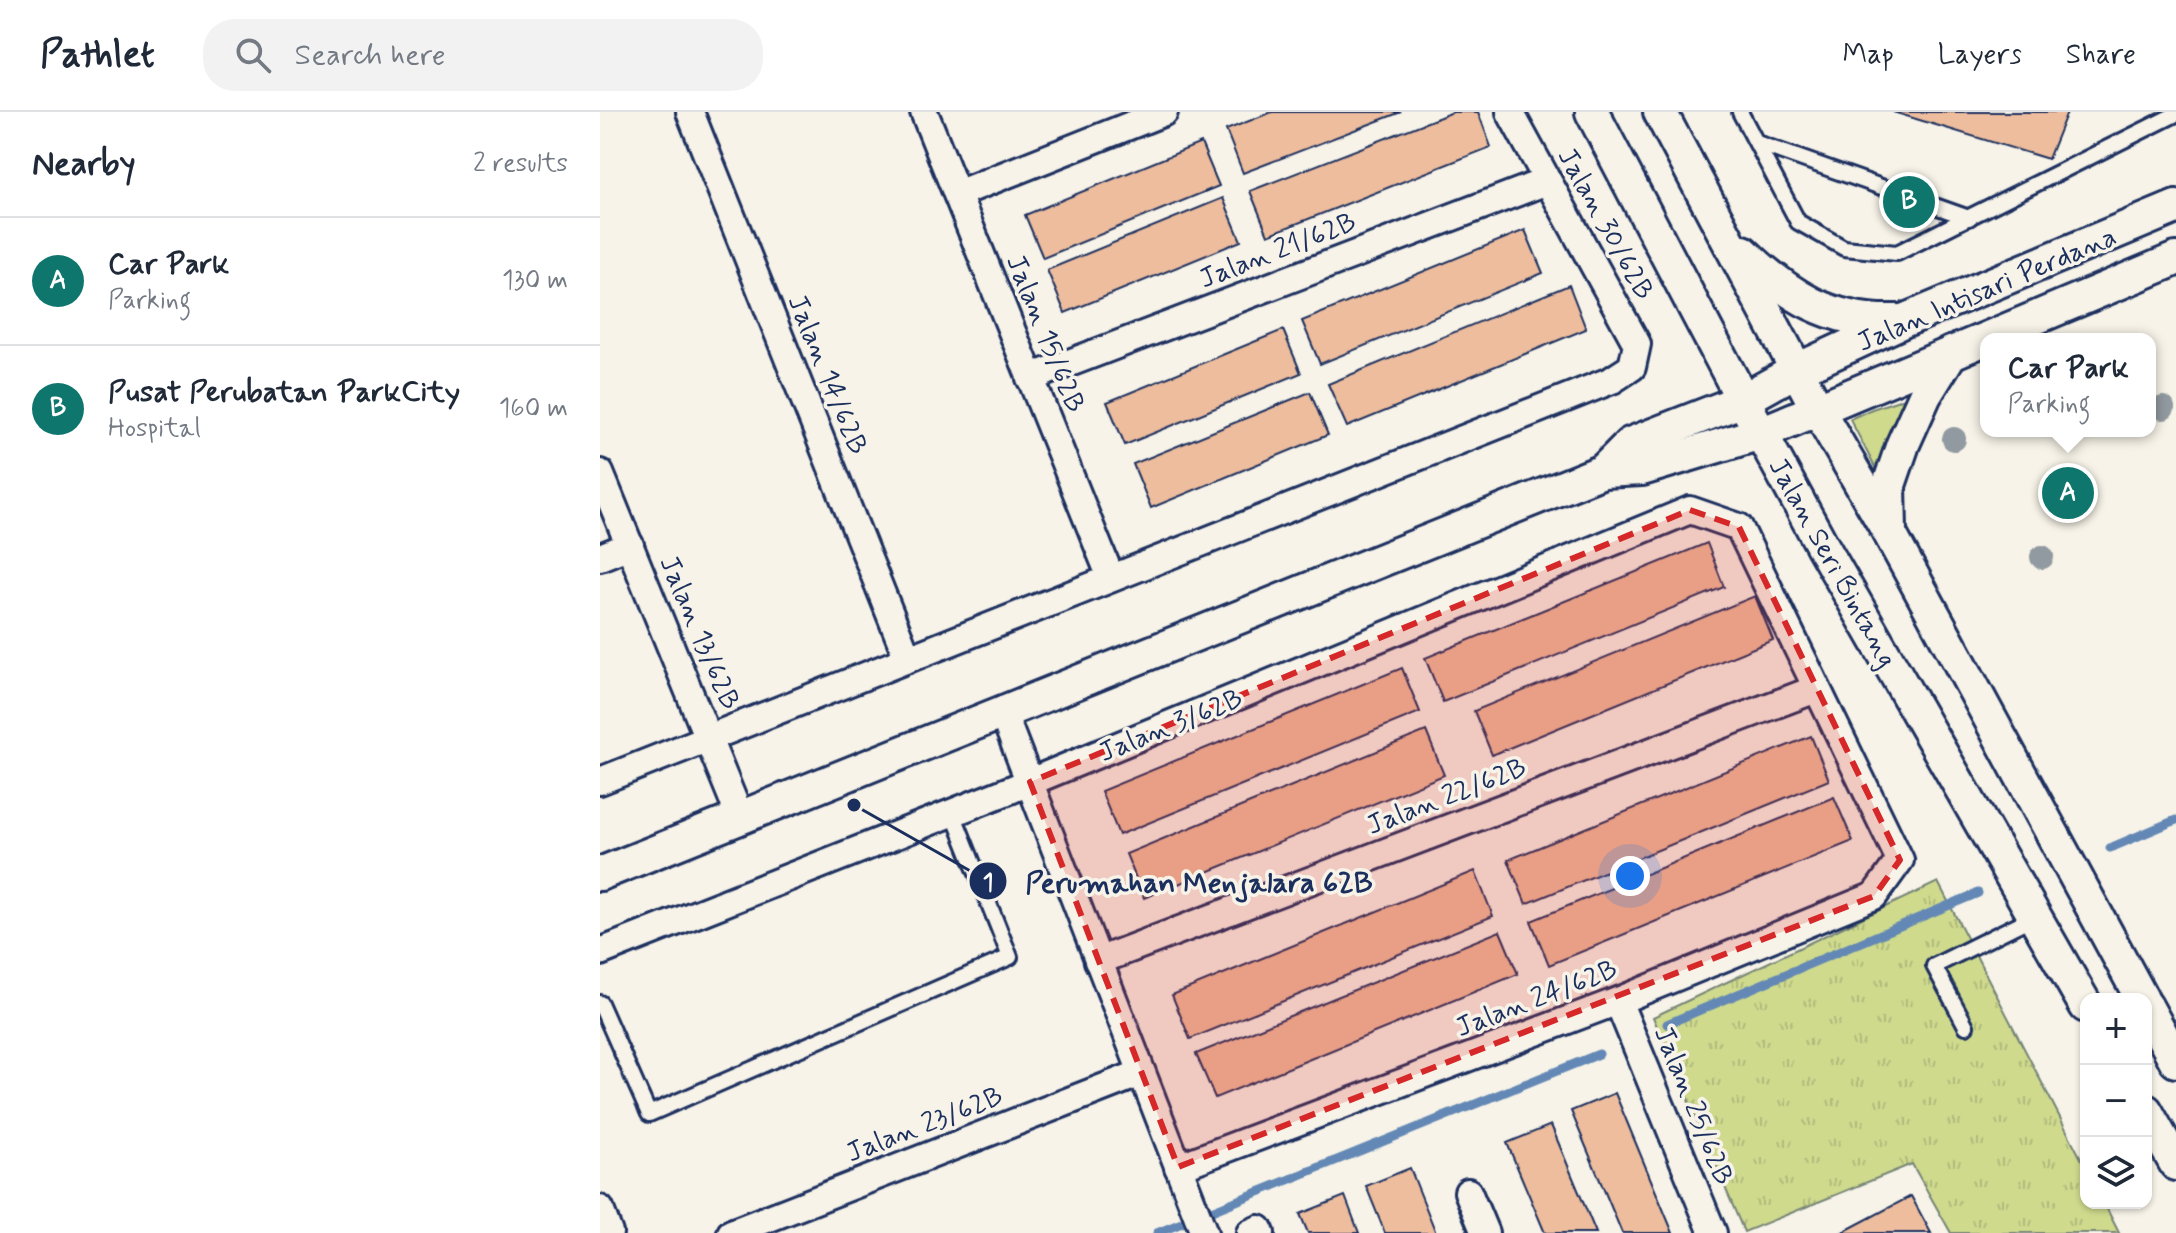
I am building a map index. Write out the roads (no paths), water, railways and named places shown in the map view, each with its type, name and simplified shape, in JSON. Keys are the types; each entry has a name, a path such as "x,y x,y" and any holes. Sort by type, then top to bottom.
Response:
{"street":[{"name":"Jalan 14/62B","path":"690,112 908,659"},
{"name":"Jalan 15/62B","path":"924,112 1111,578"},
{"path":"957,194 1164,112"},
{"name":"Jalan 30/62B","path":"1111,578 1612,380 1632,367 1637,344 1510,112"},
{"name":"Jalan Seri Bintang","path":"1592,112 1823,547 2080,995"},
{"path":"1660,112 1818,410 1890,534 2139,993"},
{"name":"Jalan 21/62B","path":"1030,378 1547,181"},
{"name":"Jalan Intisari Perdana","path":"1743,400 1797,370 1903,321 2176,207"},
{"path":"1728,237 1762,271 1805,302 1841,317 1870,322 1903,321"},
{"name":"Jalan Intisari Perdana","path":"1999,333 2176,259"},
{"name":"Jalan Intisari Perdana","path":"1761,433 1980,341"},
{"path":"1890,534 1889,485 1925,395 1951,353"},
{"path":"1603,471 1630,444 1743,400"},
{"path":"600,874 1603,471 1642,469 1761,433"},
{"name":"Jalan 13/62B","path":"600,473 740,817"},
{"name":"Jalan 3/62B","path":"600,952 1030,782 1690,510 1739,527 1816,689"},
{"path":"600,557 630,545"},
{"path":"600,781 1111,578"},
{"name":"Jalan 24/62B","path":"1178,1167 1618,1001 1874,896 1900,860 1816,689"},
{"name":"Jalan 22/62B","path":"1098,961 1816,689"},
{"path":"1002,711 1204,1233"},
{"name":"Jalan 25/62B","path":"1618,1001 1713,1233"},
{"path":"2152,1017 2176,1061"},
{"name":"Jalan 23/62B","path":"731,1233 1141,1073"},
{"path":"2152,1122 2176,1164"},
{"path":"1468,1192 1485,1233"},
{"path":"600,1209 609,1233"},
{"path":"1250,1233 1259,1229 1261,1233"}],"lane":[{"path":"1740,112 1798,222 1844,248 1897,253 2176,114"},
{"path":"1757,143 1969,218"},
{"path":"600,1003 649,1114 1010,957 953,813"},
{"path":"1966,1026 1934,966 2035,916"}],"waterway":[{"path":"2110,848 2176,820"},
{"path":"1667,1024 1978,893"},
{"path":"1157,1233 1599,1054"}],"place":[{"name":"Pusat Perubatan ParkCity","path":"1909,202"},
{"name":"Car Park","path":"2068,493"},
{"name":"Perumahan Menjalara 62B","path":"854,805"}]}
